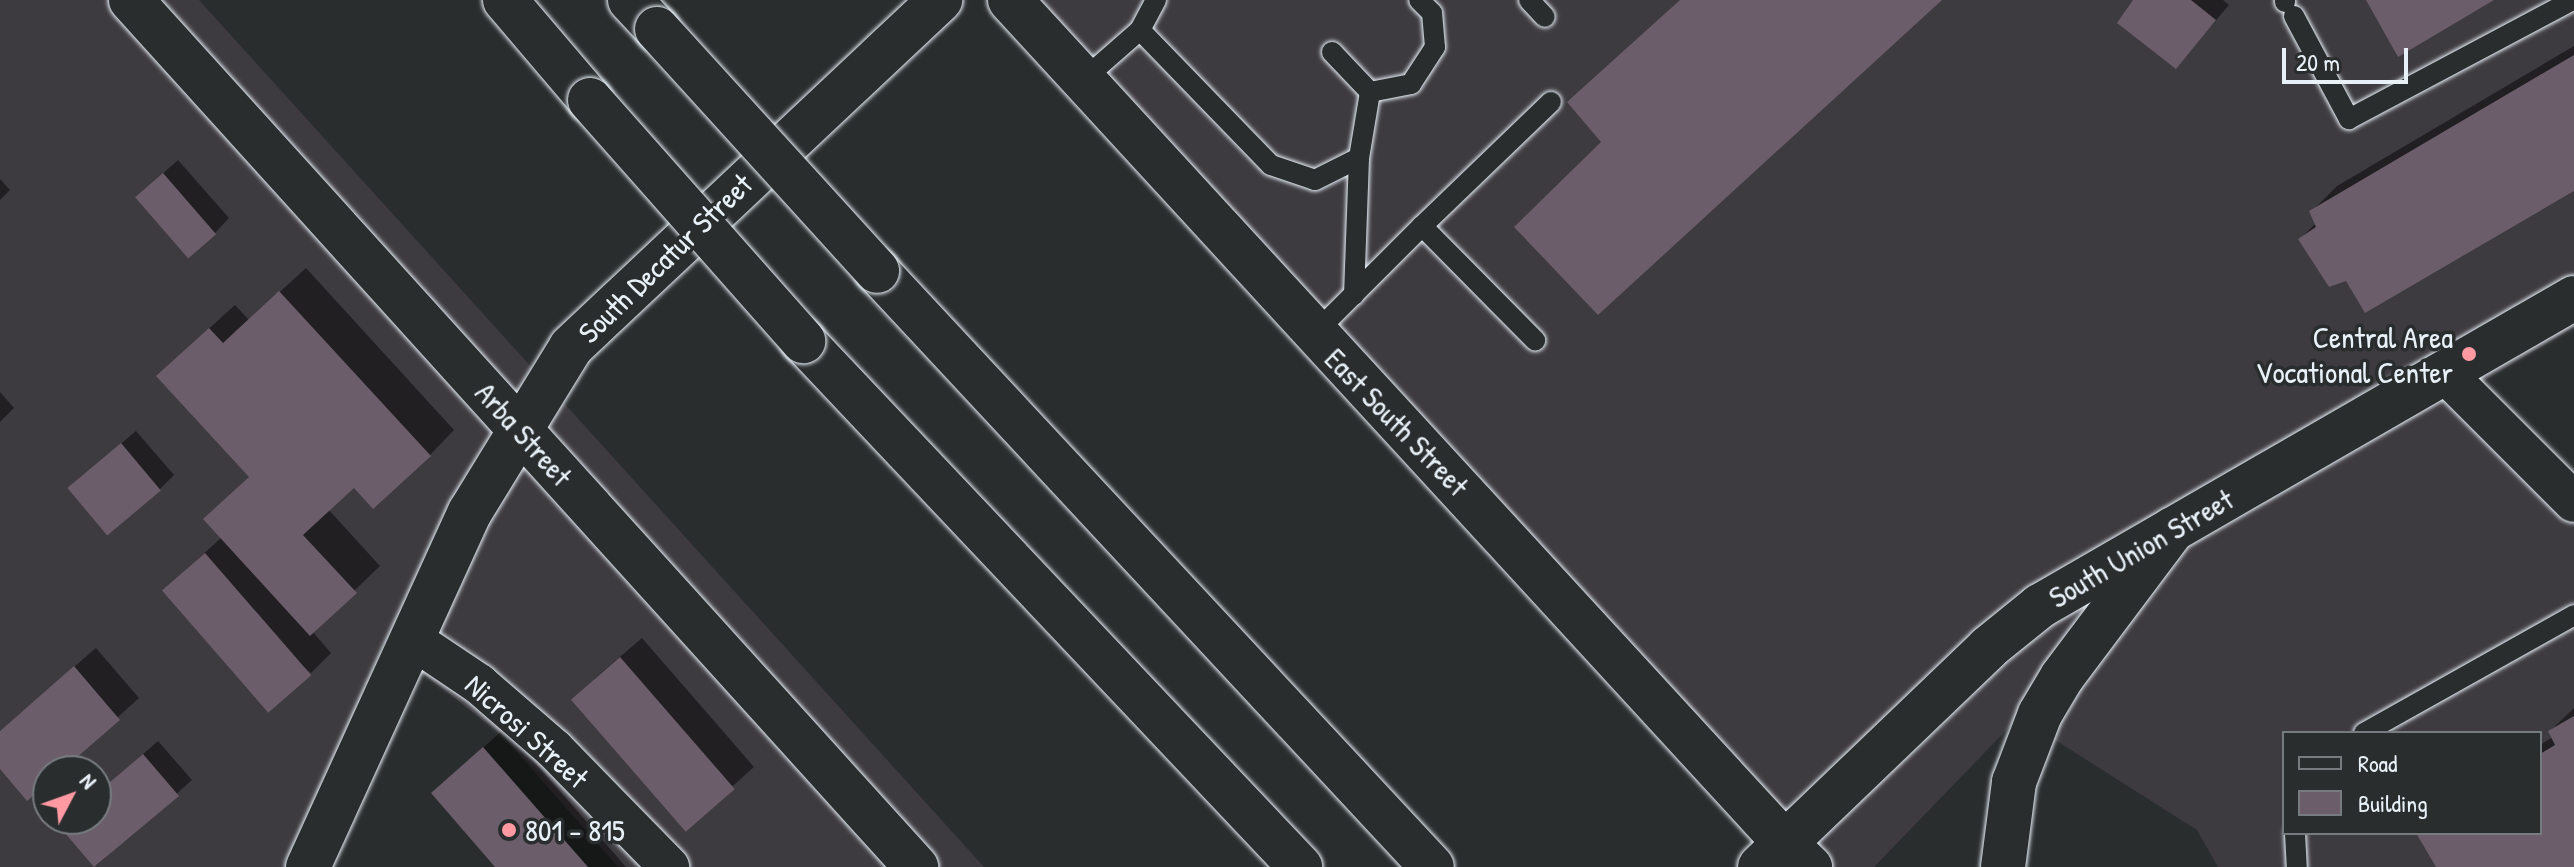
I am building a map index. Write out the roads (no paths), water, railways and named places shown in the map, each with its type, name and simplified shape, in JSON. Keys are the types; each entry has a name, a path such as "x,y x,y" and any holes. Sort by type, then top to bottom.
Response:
{"main road":[{"name":"Arba Street","path":"131,0 916,867"},
{"path":"505,0 803,341 1300,867"},
{"name":"South Decatur Street","path":"308,867 470,512 583,331 940,0"},
{"name":"East South Street","path":"1010,0 1313,335 1409,432 1785,859"},
{"path":"644,14 877,271 1432,867"},
{"name":"South Union Street","path":"1785,859 1988,648 2040,606 2574,298"},
{"path":"2003,867 2014,782 2040,714 2062,677 2173,529"}],"street":[{"path":"2445,373 2574,502"},
{"name":"Nicrosi Street","path":"412,639 479,684 554,749 669,867"}],"lane":[{"path":"1084,79 1140,30 1156,0"},
{"path":"1370,92 1411,84 1425,67 1435,47 1432,13 1419,0"},
{"path":"1529,0 1545,17"},
{"path":"2288,6 2349,119 2573,0"},
{"path":"1140,30 1271,165 1315,180 1359,158"},
{"path":"1332,52 1370,92"},
{"path":"1354,295 1359,158 1370,92"},
{"path":"1313,335 1551,102"},
{"path":"1422,226 1535,340"},
{"path":"2368,731 2574,615"},
{"path":"2295,835 2297,867"}],"place":[{"name":"Central Area Vocational Center","path":"2469,354"},
{"name":"801 - 815","path":"509,830"}]}
